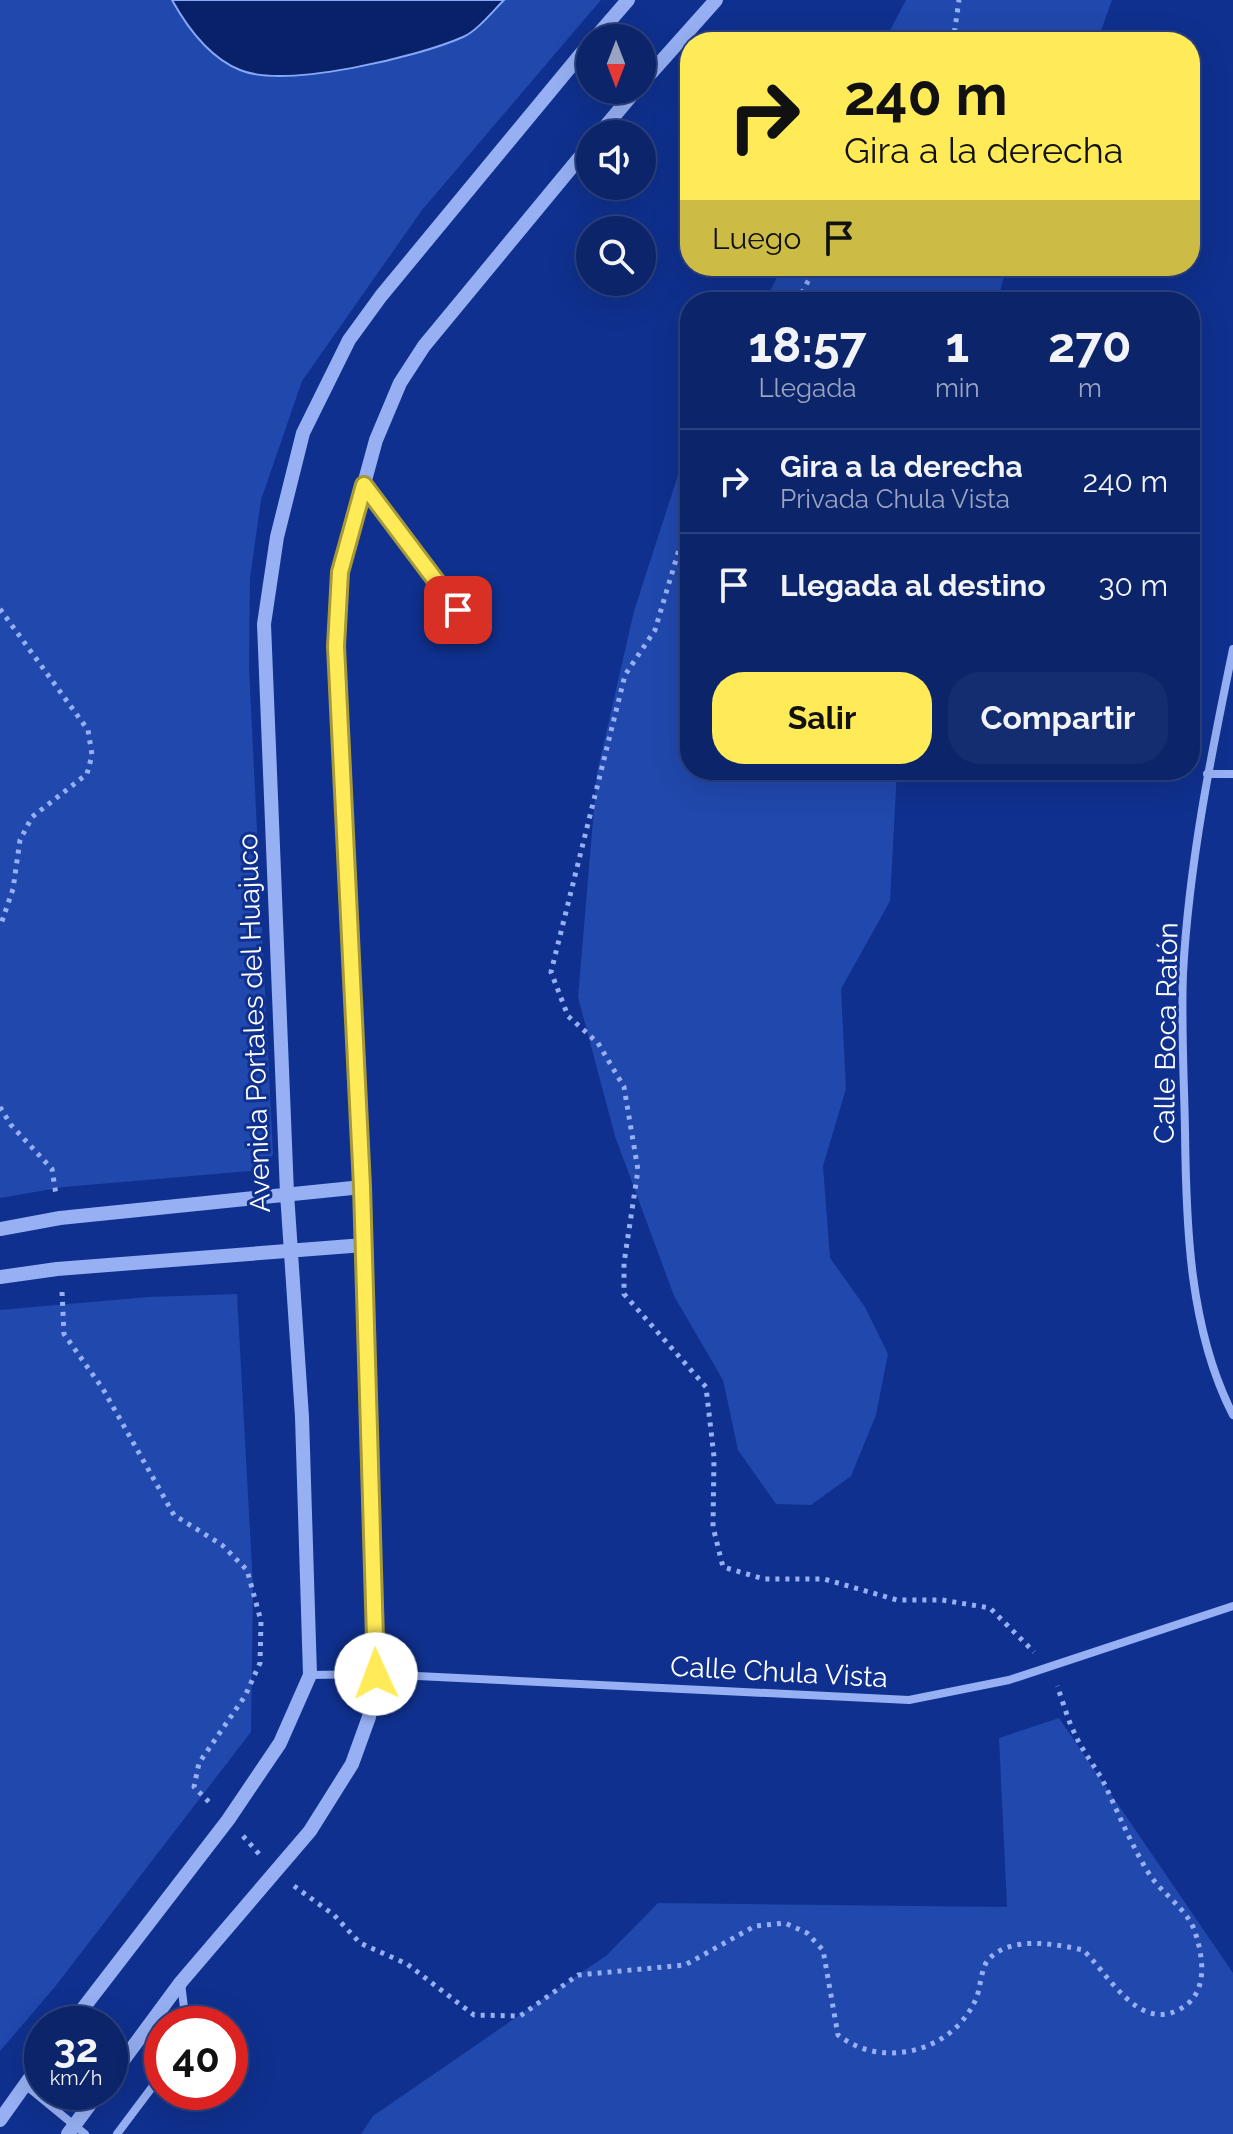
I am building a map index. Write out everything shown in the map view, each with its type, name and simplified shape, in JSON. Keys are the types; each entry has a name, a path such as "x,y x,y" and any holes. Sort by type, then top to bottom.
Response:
{"street":[{"path":"607,24 628,0"},
{"path":"687,32 716,0"},
{"path":"656,67 680,40"},
{"name":"Avenida Portales del Huajuco","path":"85,2006 228,1820 280,1743 310,1675 302,1417 287,1193 264,624 277,537 303,433 349,340 381,296 576,60"},
{"path":"611,120 624,104"},
{"path":"128,2054 181,1982 310,1831 352,1764 369,1717 376,1674 362,1187 336,646 340,572 376,440 394,397 424,346 576,162"},
{"path":"364,485 474,632"},
{"name":"Calle Boca Ratón","path":"1233,649 1207,774 1183,972 1185,1199 1196,1291 1207,1344 1219,1387 1233,1415"},
{"path":"1207,774 1233,774"},
{"path":"0,1229 60,1218 362,1187"},
{"path":"0,1277 57,1269 364,1245"},
{"name":"Calle Chula Vista","path":"310,1675 376,1674 909,1700 1009,1680 1233,1606"},
{"path":"181,1982 184,2006"},
{"path":"0,2120 24,2084"},
{"path":"117,2134 144,2098"},
{"path":"53,2110 76,2131 88,2110"}],"path":[{"path":"954,32 959,0"},
{"path":"57,1269 64,1304 64,1334 103,1389 174,1515 222,1545 247,1570 261,1621 260,1663 245,1696 199,1763 194,1787 276,1871 334,1915 360,1943 407,1964 474,2015 520,2016 578,1975 685,1965 755,1926 785,1923 807,1933 823,1950 838,2035 855,2049 901,2053 925,2048 949,2034 975,2003 987,1961 1003,1950 1032,1943 1083,1950 1099,1965 1123,1999 1165,2015 1180,2010 1192,2000 1203,1980 1196,1932 1176,1903 1151,1877 1130,1842 1103,1781 1073,1732 1049,1667 990,1608 942,1600 897,1600 824,1579 764,1579 723,1567 713,1527 714,1457 706,1387 624,1294 624,1263 638,1170 624,1087 598,1043 568,1016 551,972 625,675 655,630 680,546"},
{"path":"0,609 88,730 92,755 87,774 32,817 20,840 13,889 0,927"},
{"path":"0,1107 11,1125 52,1169 60,1218"}],"shaded area":[{"path":"0,0 601,0 581,24 576,24 576,29 422,210 302,381 261,500 250,578 249,668 273,1154 263,1170 64,1187 0,1198"},
{"path":"172,0 504,0 474,30 442,45 352,68 288,76 261,75 229,65 200,41"},
{"path":"906,0 1112,0 1101,32 889,32"},
{"path":"778,276 1004,276 1000,292 769,292"},
{"path":"680,469 680,780 896,780 890,901 841,989 846,1089 823,1166 830,1258 865,1307 888,1354 876,1415 851,1476 811,1505 776,1504 738,1450 723,1380 674,1296 615,1136 578,997 597,773 634,611"},
{"path":"237,1294 253,1586 251,1732 54,1988 39,2006 24,2006 24,2023 0,2051 0,1310 148,1297"},
{"path":"1059,1718 1233,1973 1233,2134 361,2134 373,2116 607,1955 658,1903 1007,1907 999,1738"}],"route":[{"path":"376,1674 362,1187 336,646 340,572 364,485 458,610"}]}
